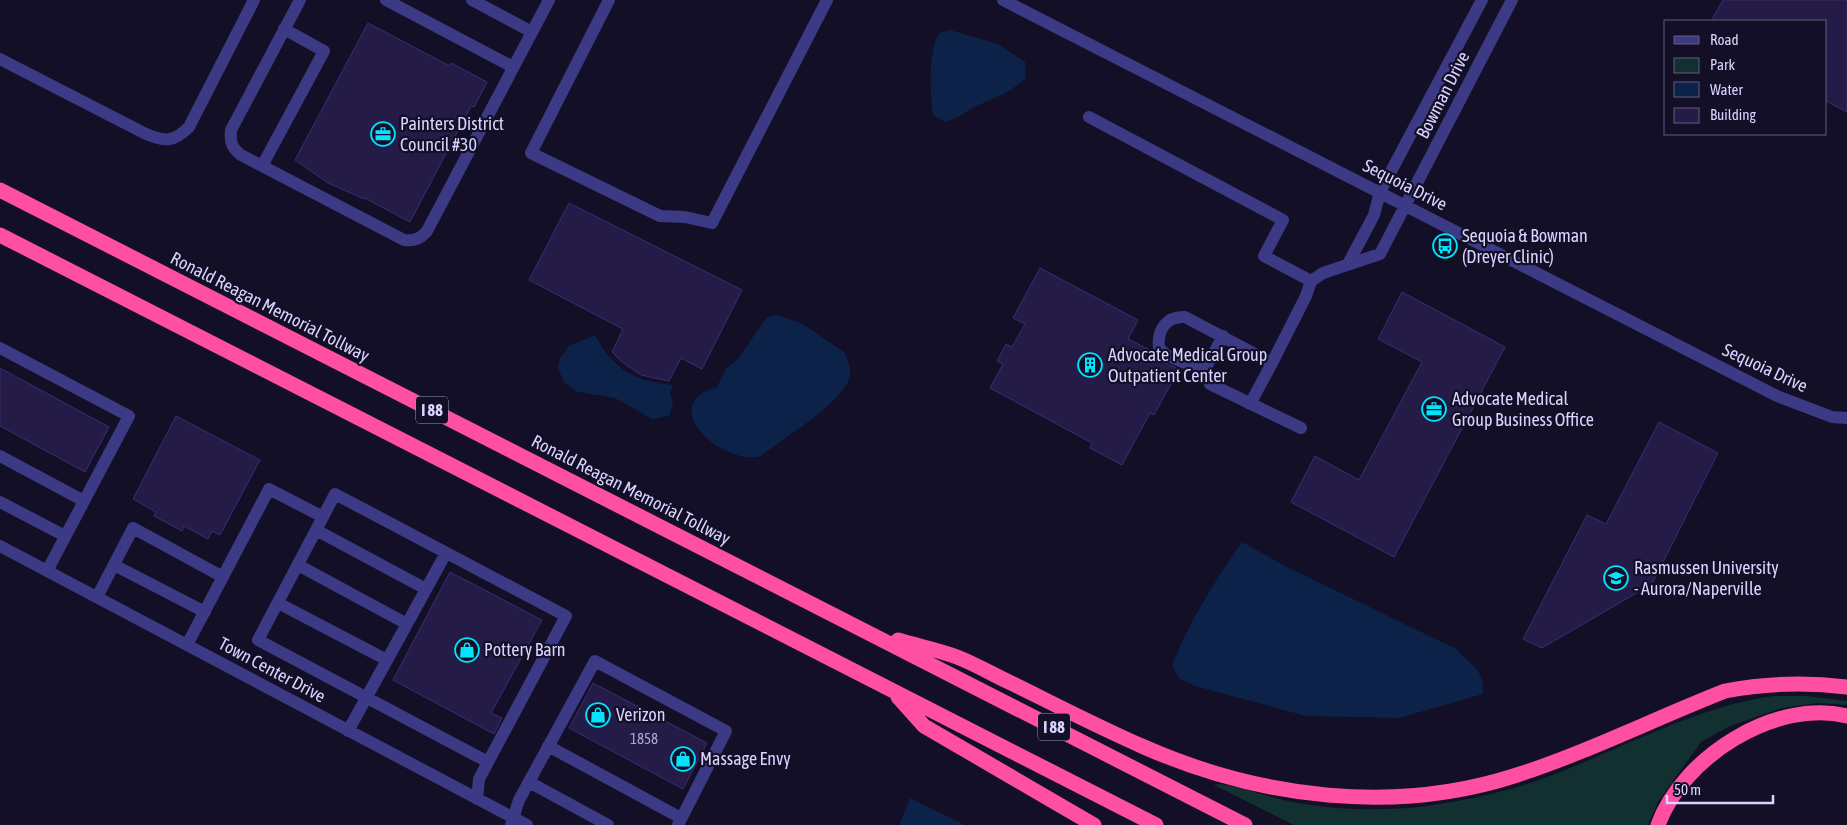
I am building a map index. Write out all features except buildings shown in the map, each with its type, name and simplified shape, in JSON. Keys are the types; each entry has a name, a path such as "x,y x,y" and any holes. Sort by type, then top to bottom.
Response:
{"highway":[{"name":"Ronald Reagan Memorial Tollway","path":"0,190 1245,825"},
{"name":"I 88","path":"0,235 1156,825"},
{"path":"863,630 958,658 1145,748 1212,772 1276,788 1347,797 1424,793 1474,786 1517,775 1725,691 1758,685 1792,682 1847,688"},
{"path":"890,689 924,726 1094,825"},
{"path":"1658,825 1666,806 1687,775 1720,747 1741,735 1789,718 1813,714 1847,716"}],"street":[{"path":"0,59 146,134 160,140 172,140 189,127 254,0"},
{"path":"300,0 231,130 230,141 233,148 262,166 404,240 420,238 427,231 549,0"},
{"path":"386,0 513,67"},
{"path":"472,0 532,32"},
{"path":"609,0 531,154 660,216 685,217 712,223 827,0"},
{"name":"Sequoia Drive","path":"1003,0 1777,396 1832,417 1847,418"},
{"name":"Bowman Drive","path":"1348,264 1374,215 1380,192 1482,0"},
{"name":"Bowman Drive","path":"1311,281 1322,273 1380,254 1512,0"},
{"path":"262,166 324,51 284,29"},
{"path":"1088,117 1283,220 1264,256 1311,281 1306,296 1250,404"},
{"path":"1272,363 1185,317 1175,316 1167,321 1158,338 1159,348 1166,356 1204,371 1210,384 1301,428"},
{"path":"1204,371 1223,336"},
{"path":"0,348 129,416 47,571"},
{"path":"0,456 84,501"},
{"path":"188,645 269,489 323,517"},
{"path":"477,799 479,779 566,616 335,494 258,640 488,762"},
{"path":"0,502 65,536"},
{"path":"96,597 133,528 223,577"},
{"path":"316,530 426,589"},
{"name":"Town Center Drive","path":"0,546 477,799 512,822 527,825"},
{"path":"348,730 446,552"},
{"path":"114,564 205,612"},
{"path":"298,565 407,624"},
{"path":"278,603 387,660"},
{"path":"512,822 519,800 529,782 548,746 594,661 726,731 680,822 548,746"},
{"path":"529,782 608,825"}],"green space":[{"path":"1773,696 1808,696 1847,701 1847,705 1818,703 1782,708 1730,726 1701,742 1658,802 1648,825 1294,825 1214,785 1226,785 1297,803 1334,808 1390,809 1443,804 1524,785 1689,718 1744,701"}],"water":[{"path":"950,30 998,44 1025,62 1026,78 1009,91 945,122 933,115 931,61 935,41 939,33"},
{"path":"777,315 803,324 845,353 850,367 850,376 837,397 812,419 761,456 746,457 729,452 714,444 701,432 693,420 692,407 699,396 717,387 726,369 737,360 767,317"},
{"path":"595,335 609,357 626,372 636,377 673,385 670,393 673,403 669,416 652,419 615,398 578,392 565,383 558,369 560,358 569,346"},
{"path":"1242,542 1283,565 1456,649 1479,673 1482,679 1483,694 1399,718 1306,716 1195,686 1179,678 1172,665 1179,648 1204,601"},
{"path":"910,798 965,825 899,825"}],"place":[{"name":"Painters District Council #30","path":"383,134"},
{"name":"Sequoia & Bowman (Dreyer Clinic)","path":"1445,246"},
{"name":"Advocate Medical Group Outpatient Center","path":"1090,365"},
{"name":"Advocate Medical Group Business Office","path":"1434,409"},
{"name":"Rasmussen University - Aurora/Naperville","path":"1616,578"},
{"name":"Pottery Barn","path":"467,650"},
{"name":"Verizon","path":"598,715"},
{"name":"Massage Envy","path":"683,759"}]}
